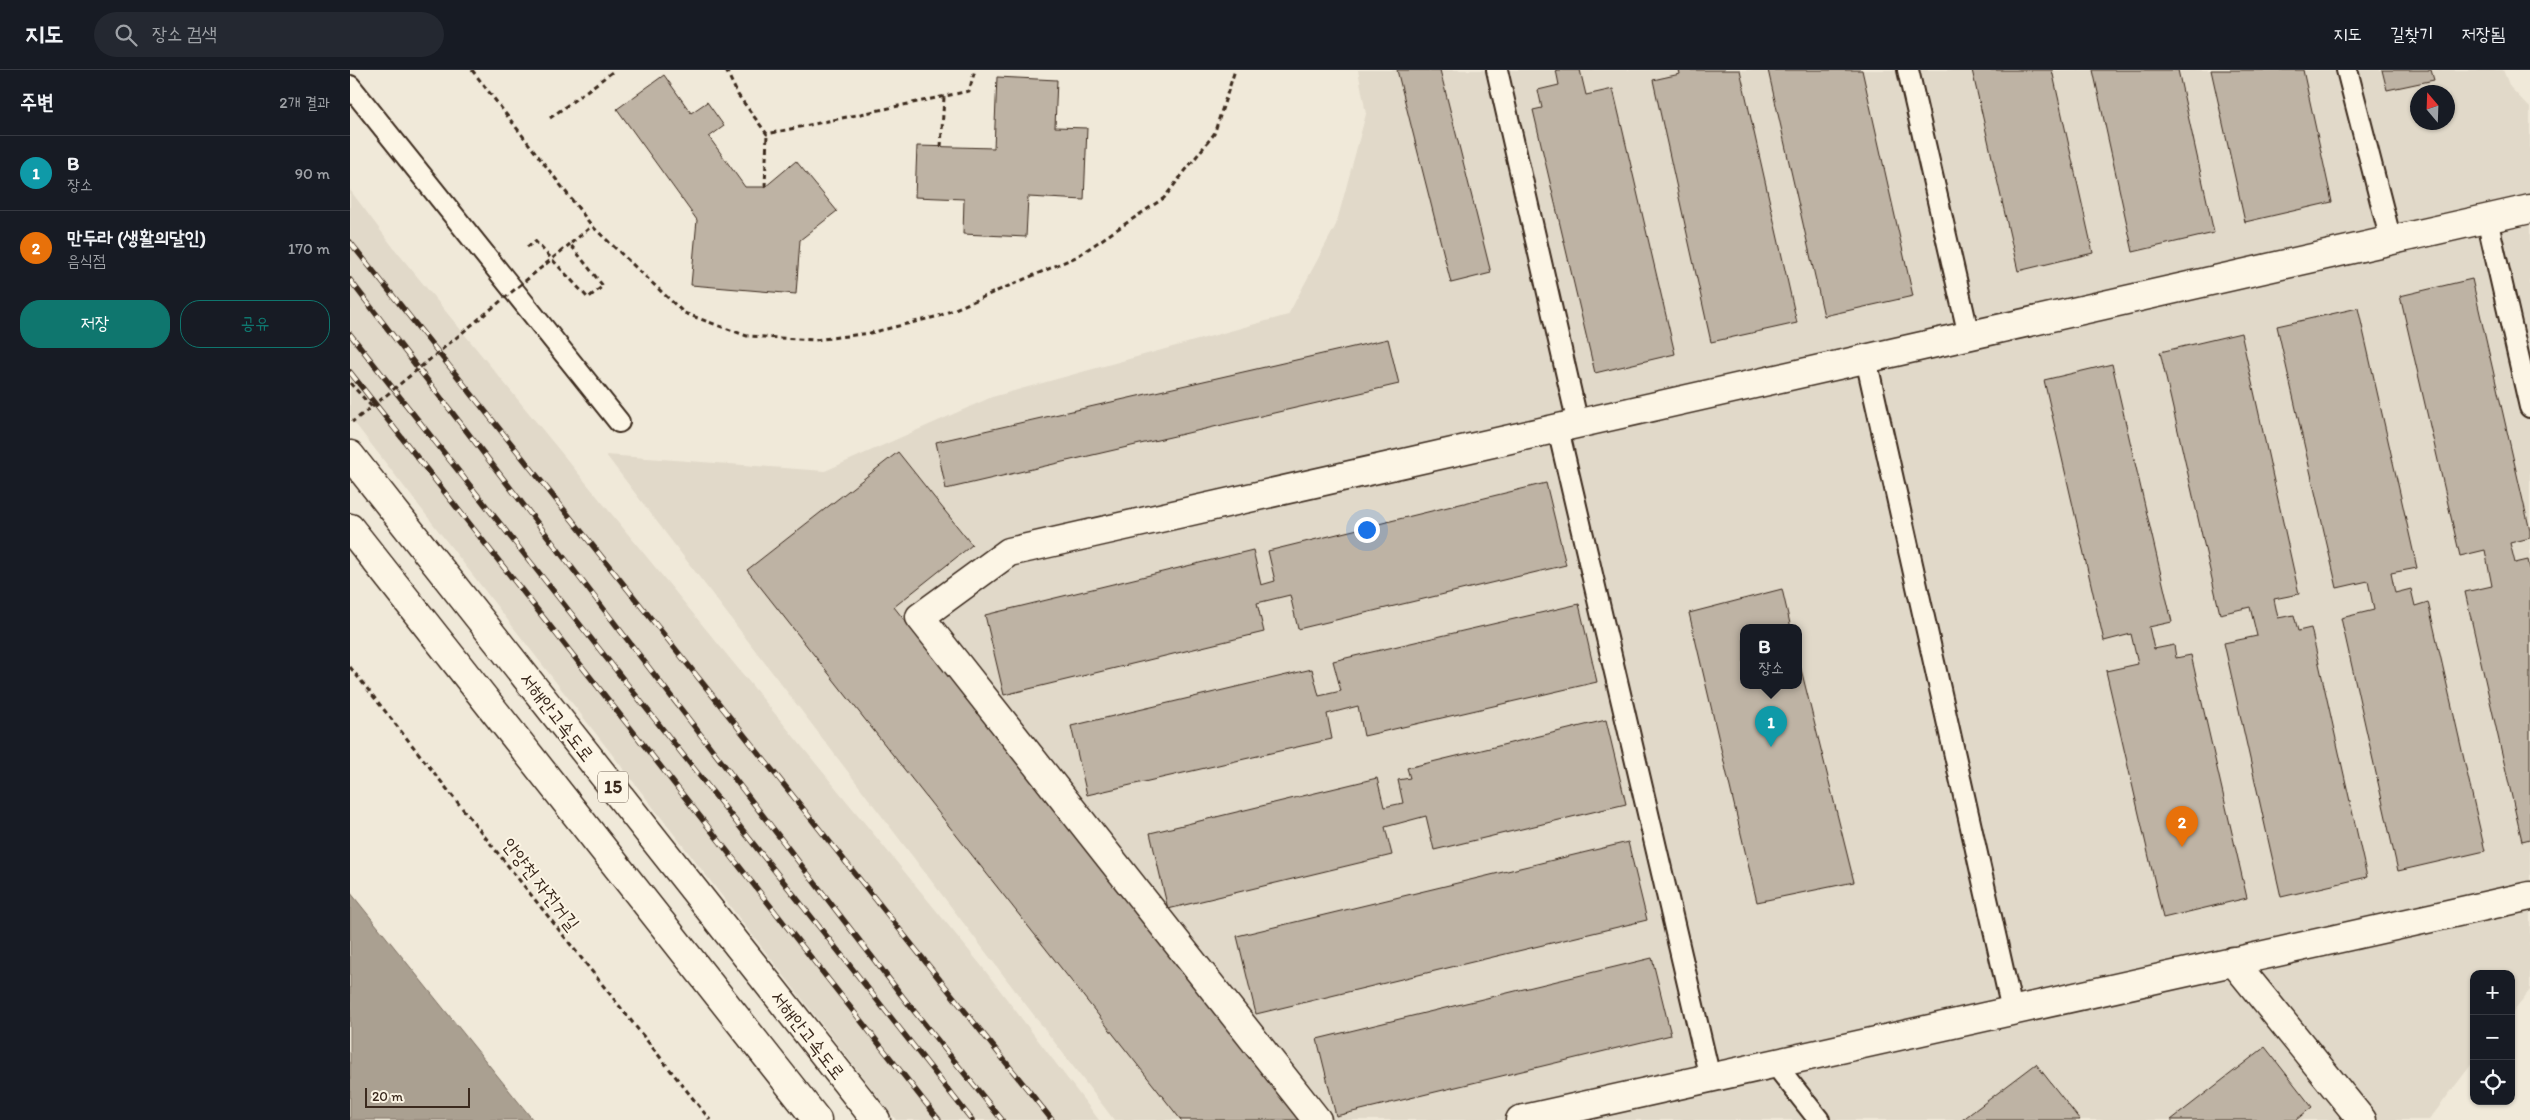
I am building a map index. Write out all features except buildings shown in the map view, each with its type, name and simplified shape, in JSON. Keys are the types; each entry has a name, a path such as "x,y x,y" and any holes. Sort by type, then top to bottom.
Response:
{"main road":[{"path":"1317,1120 920,617 1009,552 2530,209"},
{"name":"서해안고속도로","path":"350,455 876,1120"},
{"name":"15","path":"350,528 817,1120"},
{"path":"1520,1120 2530,896"},
{"path":"2233,962 2362,1120"}],"lane":[{"path":"1496,70 1568,426 1710,1078"},
{"path":"1908,70 1969,336"},
{"path":"2346,70 2391,241"},
{"path":"350,86 619,422"},
{"path":"2488,219 2530,407"},
{"path":"1866,359 2012,1010"},
{"path":"1775,1064 1818,1120"}],"path":[{"path":"472,70 592,226 684,313 747,336 815,340 870,333 939,316 1076,257 1164,198 1214,134 1235,70"},
{"path":"550,118 614,70"},
{"path":"726,70 738,95 766,134 765,187"},
{"path":"766,134 969,91 975,70"},
{"path":"942,147 944,97"},
{"path":"356,419 592,226"},
{"path":"527,247 535,241 588,298 602,286 570,244"},
{"path":"350,382 372,406"},
{"name":"안양천 자전거길","path":"350,667 710,1120"}],"shaded area":[{"path":"1358,70 2503,70 2510,87 2530,108 2530,990 2515,1009 2515,970 2470,970 2470,1066 2429,1120 1114,1120 606,455 825,471 992,397 1288,315 1336,225 1366,114"},
{"path":"350,190 393,247 980,964 1099,1120 896,1120 350,417"},
{"path":"350,892 533,1120 350,1120"}],"railway":[{"path":"350,242 1052,1120"},
{"path":"350,280 906,1001 1002,1120"},
{"path":"350,334 972,1120"},
{"path":"350,372 939,1120"}],"place":[{"name":"B","path":"1771,747"},
{"name":"만두라 (생활의달인)","path":"2182,847"}]}
